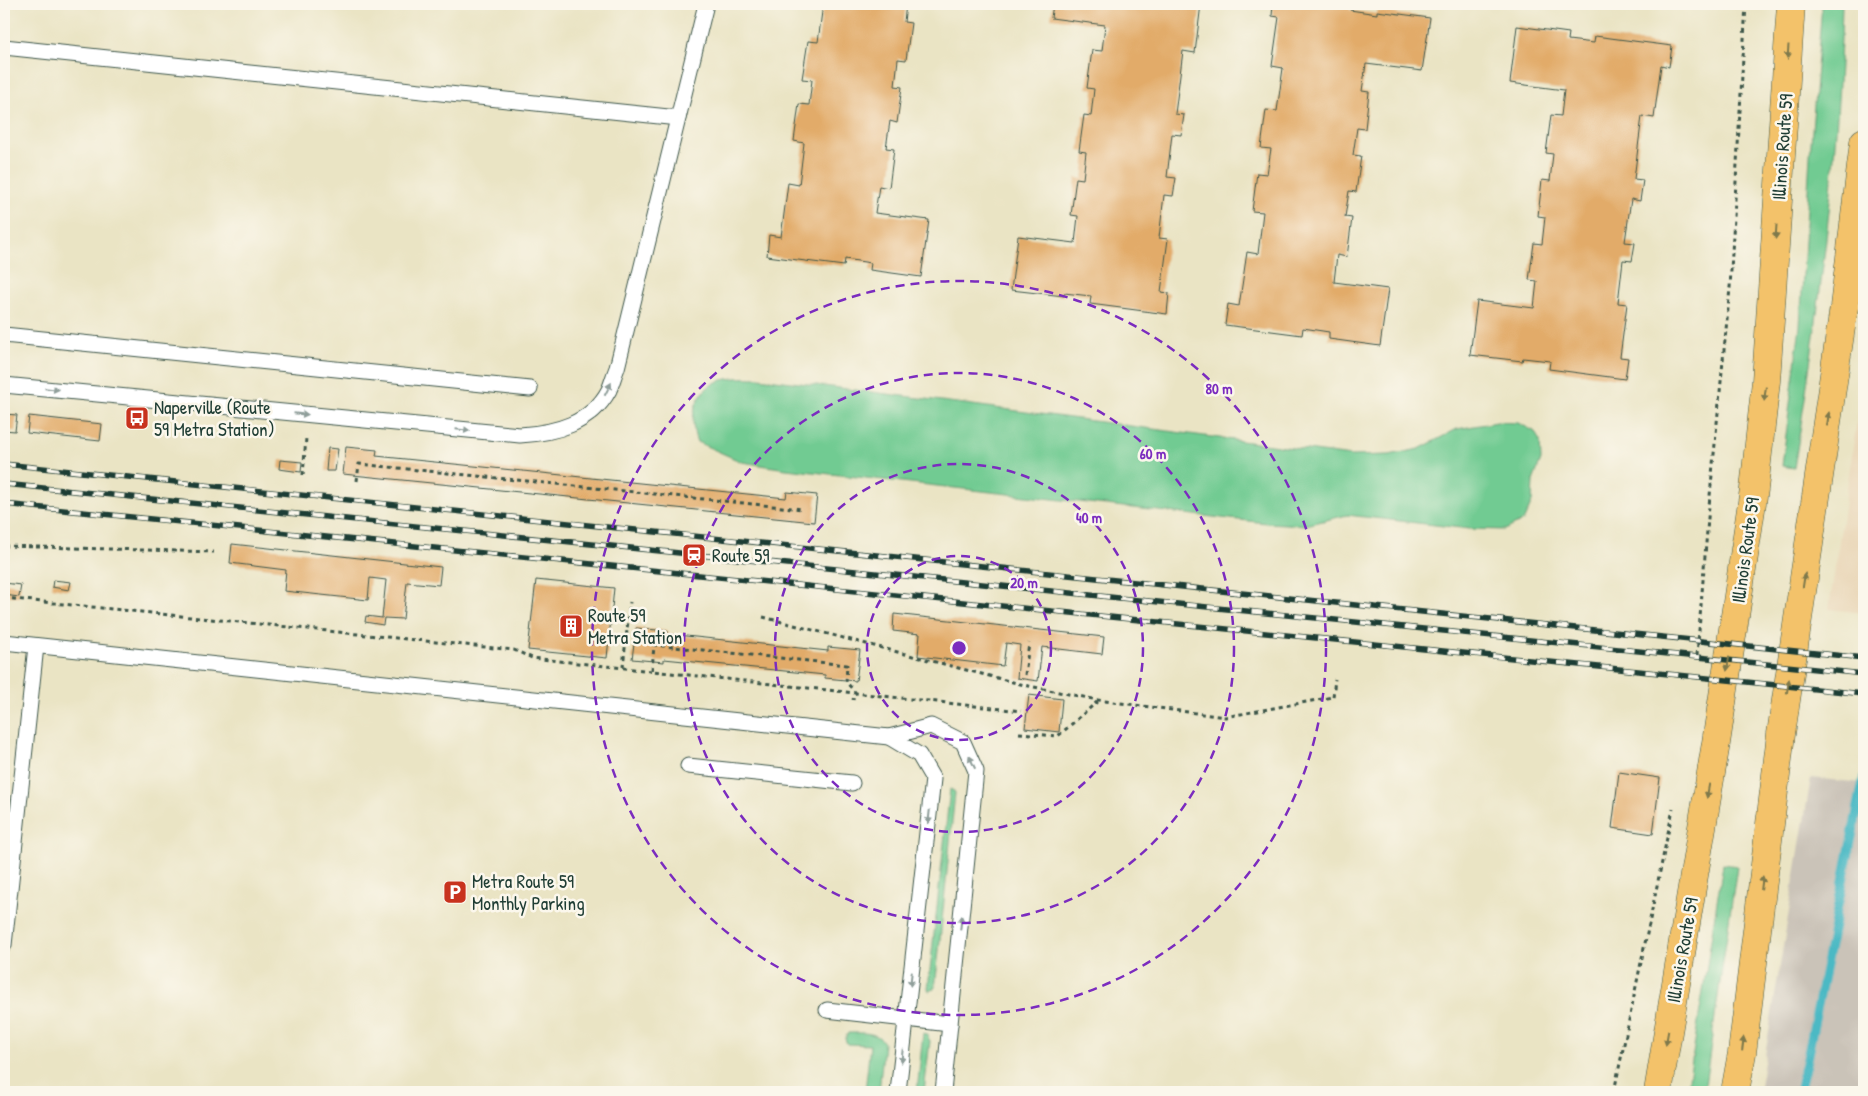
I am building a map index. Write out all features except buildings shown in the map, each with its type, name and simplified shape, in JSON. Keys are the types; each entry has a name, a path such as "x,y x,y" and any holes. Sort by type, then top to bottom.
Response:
{"main road":[{"name":"Illinois Route 59","path":"1658,1092 1716,743 1754,489 1766,381 1791,4"},
{"path":"1735,1092 1743,1044 1781,734 1844,307 1864,142"}],"lane":[{"path":"4,384 520,435 542,434 563,429 581,420 596,409 609,390 617,368 706,4"},
{"path":"4,47 678,118"},
{"path":"4,335 530,389"},
{"path":"4,642 889,737 931,726 963,742 976,771 943,1092"},
{"path":"4,945 36,646"},
{"path":"889,737 918,755 933,779 898,1092"},
{"path":"688,766 852,784"},
{"path":"828,1010 950,1024"}],"path":[{"path":"1696,663 1730,288 1746,4"},
{"path":"357,481 359,464 802,509"},
{"path":"4,546 214,552"},
{"path":"4,598 514,650 532,658 1021,711"},
{"path":"623,667 630,602"},
{"path":"763,616 1024,685 1098,700 1225,716 1333,697 1335,680"},
{"path":"1025,675 1029,643"},
{"path":"652,670 654,645 847,666 846,682 854,692 853,700"},
{"path":"1019,733 1058,736 1098,700"},
{"path":"1614,1092 1674,803"}],"shaded area":[{"path":"1864,373 1864,613 1829,609"},
{"path":"1811,778 1864,783 1864,1092 1759,1092"}],"green space":[{"path":"1822,4 1842,4 1837,120 1826,237 1812,353 1794,468 1782,466 1800,326 1810,156"},
{"path":"759,378 1351,456 1389,455 1419,449 1457,429 1497,422 1518,423 1534,431 1540,441 1541,460 1533,481 1532,502 1524,520 1505,530 1470,529 1347,515 1306,525 1266,523 786,469 742,462 697,442 693,422 694,412 701,395 708,387 716,382 727,379"},
{"path":"950,789 955,793 935,989 929,991 928,988"},
{"path":"1723,864 1737,866 1704,1092 1687,1092"},
{"path":"848,1033 863,1033 877,1036 884,1043 879,1092 865,1092 870,1045 847,1044 845,1039"},
{"path":"923,1033 926,1034 930,1041 924,1092 917,1092"}],"waterway":[{"path":"1799,1092 1864,777"}],"railway":[{"path":"4,464 1864,658"},
{"path":"4,484 1864,674"},
{"path":"4,504 1864,694"}],"place":[{"name":"Naperville (Route 59 Metra Station)","path":"137,418"},
{"name":"Route 59","path":"694,555"},
{"name":"Route 59 Metra Station","path":"571,626"},
{"name":"Metra Route 59 Monthly Parking","path":"455,892"}]}
